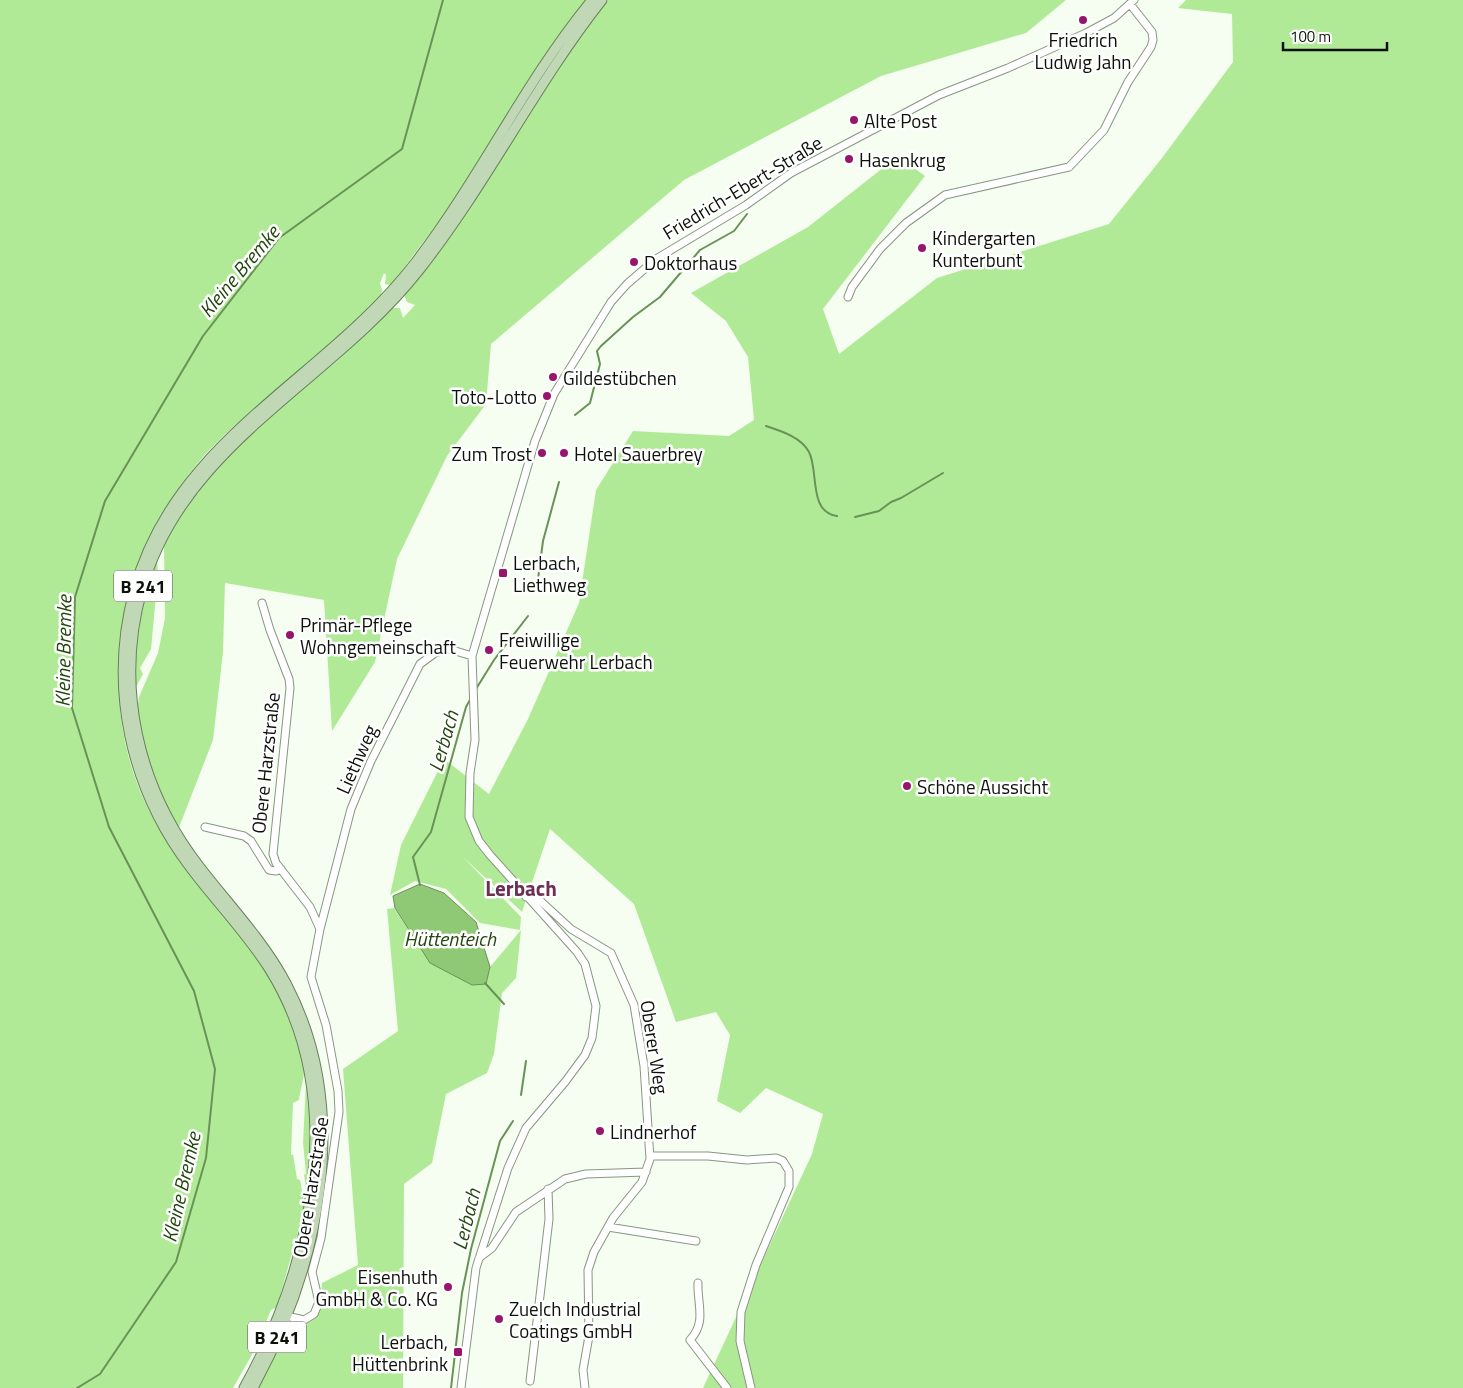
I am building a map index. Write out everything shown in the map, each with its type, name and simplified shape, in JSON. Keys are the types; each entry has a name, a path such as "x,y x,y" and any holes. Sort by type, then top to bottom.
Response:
{"main road":[{"name":"B 241","path":"244,1388 280,1309 304,1228 312,1190 316,1144 312,1088 301,1038 280,987 252,944 180,853 158,817 142,780 128,728 123,674 125,634 134,590 156,531 189,480 231,435 351,332 414,265 456,206 541,69 592,0"},
{"name":"B 241","path":"252,1388 286,1316 307,1250 319,1191 324,1132 317,1071 306,1029 286,983 258,940 186,848 164,813 149,778 139,744 132,699 133,635 140,599 163,534 194,486 236,440 357,338 413,278 462,210 548,74 602,0"}],"street":[{"path":"848,297 852,287 880,249 906,223 945,195 1068,167 1104,130 1128,82 1151,47 1153,40 1152,32 1132,2"},
{"name":"Friedrich-Ebert-Straße","path":"460,1388 479,1258 516,1146 526,1128 580,1062 592,1038 594,1022 594,993 584,964 577,952 526,897 479,841 469,817 470,773 475,740 472,656 535,440 561,382 611,302 623,288 664,253 746,205 791,173 939,95 1008,68 1086,33 1114,18 1132,2"},
{"name":"Obere Harzstraße","path":"262,603 270,630 289,679 273,854 281,869 299,891 320,929 311,977 326,1025 338,1091 338,1130 320,1238 312,1272 319,1302 318,1308 314,1314 304,1320 286,1316"},
{"name":"Liethweg","path":"320,929 351,809 371,761 416,672 426,658 448,649 472,656"},
{"name":"Obere Harzstraße","path":"205,827 244,836 269,870 276,872 281,869"},
{"name":"Oberer Weg","path":"526,897 534,895 571,929 608,950 621,971 634,1005 642,1047 650,1156 646,1172 638,1188 608,1227 594,1252 587,1272 589,1336 583,1370 585,1388"},
{"path":"653,1156 708,1156 748,1160 776,1158 783,1161 789,1171 789,1187 756,1265 741,1312 740,1335 751,1388"},
{"path":"479,1258 492,1248 513,1214 565,1179 583,1174 646,1172"},
{"path":"530,1381 549,1219 548,1189"},
{"path":"608,1227 696,1241"},
{"path":"698,1283 702,1314 696,1333 690,1340 727,1388"}],"shaded area":[{"path":"0,0 587,0 452,204 391,285 385,284 386,275 384,273 380,283 381,296 333,343 227,433 197,464 171,500 149,540 133,582 123,626 119,671 121,715 129,759 145,802 162,834 183,864 239,934 269,978 292,1026 304,1067 299,1100 293,1103 291,1155 293,1154 297,1179 300,1180 305,1207 277,1307 271,1310 254,1351 233,1388 0,1388"},
{"path":"608,0 1066,0 1026,33 881,76 684,180 491,344 486,404 447,456 397,559 375,662 332,731 324,600 225,583 223,652 213,740 178,830 168,812 147,759 137,711 139,697 158,653 165,618 164,542 197,488 252,431 338,360 392,308 400,308 403,318 415,305 407,302 404,295 422,273 551,76"},
{"path":"1186,0 1463,0 1463,1388 703,1388 812,1154 823,1114 766,1088 740,1113 717,1101 730,1035 716,1012 676,1022 634,904 550,829 522,912 463,857 521,917 520,930 480,923 446,889 415,881 390,895 401,845 444,759 489,794 528,719 579,603 596,490 633,431 729,436 754,420 748,357 726,321 691,293 808,227 898,156 925,176 823,309 839,354 937,278 1109,224 1162,158 1233,62 1232,14 1178,8"},
{"path":"157,556 158,575 151,649 140,668 143,674 135,689 136,655 140,622"},
{"path":"394,908 430,963 486,984 490,967 521,930 516,978 502,993 494,1054 487,1073 446,1094 432,1163 404,1184 403,1388 257,1388 287,1325 311,1321 320,1308 322,1283 358,1265 343,1069 398,1031 387,909"},
{"path":"306,1083 312,1134 307,1192 304,1175 306,1173 303,1143"}],"water":[{"name":"Hüttenteich","path":"420,884 444,893 476,922 490,967 486,984 472,985 430,963 395,908 393,896"}],"waterway":[{"name":"Kleine Bremke","path":"77,1388 100,1374 176,1262 206,1158 215,1069 194,991 109,827 72,708 75,597 105,501 203,336 279,238 402,149 443,0"},
{"name":"Lerbach","path":"575,415 590,403 600,364 597,351 601,346 633,317 660,297 700,250 734,231 747,214"},
{"path":"766,426 796,438 809,452 818,499 828,513 837,516"},
{"path":"855,517 879,511 891,502 943,473"},
{"name":"Lerbach","path":"538,579 543,541 559,482"},
{"name":"Lerbach","path":"476,689 494,660 528,616"},
{"name":"Lerbach","path":"420,885 413,857 431,832 466,707 471,698"},
{"name":"Lerbach","path":"485,983 504,1004"},
{"name":"Lerbach","path":"521,1095 526,1061"},
{"name":"Lerbach","path":"451,1388 462,1293 471,1249 500,1141 513,1121"}],"place":[{"name":"Friedrich Ludwig Jahn","path":"1083,20"},
{"name":"Alte Post","path":"854,120"},
{"name":"Hasenkrug","path":"849,159"},
{"name":"Kindergarten Kunterbunt","path":"922,248"},
{"name":"Doktorhaus","path":"634,262"},
{"name":"Gildestübchen","path":"553,377"},
{"name":"Toto-Lotto","path":"547,396"},
{"name":"Zum Trost","path":"542,453"},
{"name":"Hotel Sauerbrey","path":"564,453"},
{"name":"Lerbach, Liethweg","path":"503,573"},
{"name":"Primär-Pflege Wohngemeinschaft","path":"290,635"},
{"name":"Freiwillige Feuerwehr Lerbach","path":"489,650"},
{"name":"Schöne Aussicht","path":"907,786"},
{"name":"Lindnerhof","path":"600,1131"},
{"name":"Eisenhuth GmbH & Co. KG","path":"448,1287"},
{"name":"Zuelch Industrial Coatings GmbH","path":"499,1319"},
{"name":"Lerbach, Hüttenbrink","path":"458,1352"}],"district":[{"name":"Lerbach","path":"521,888"}]}
